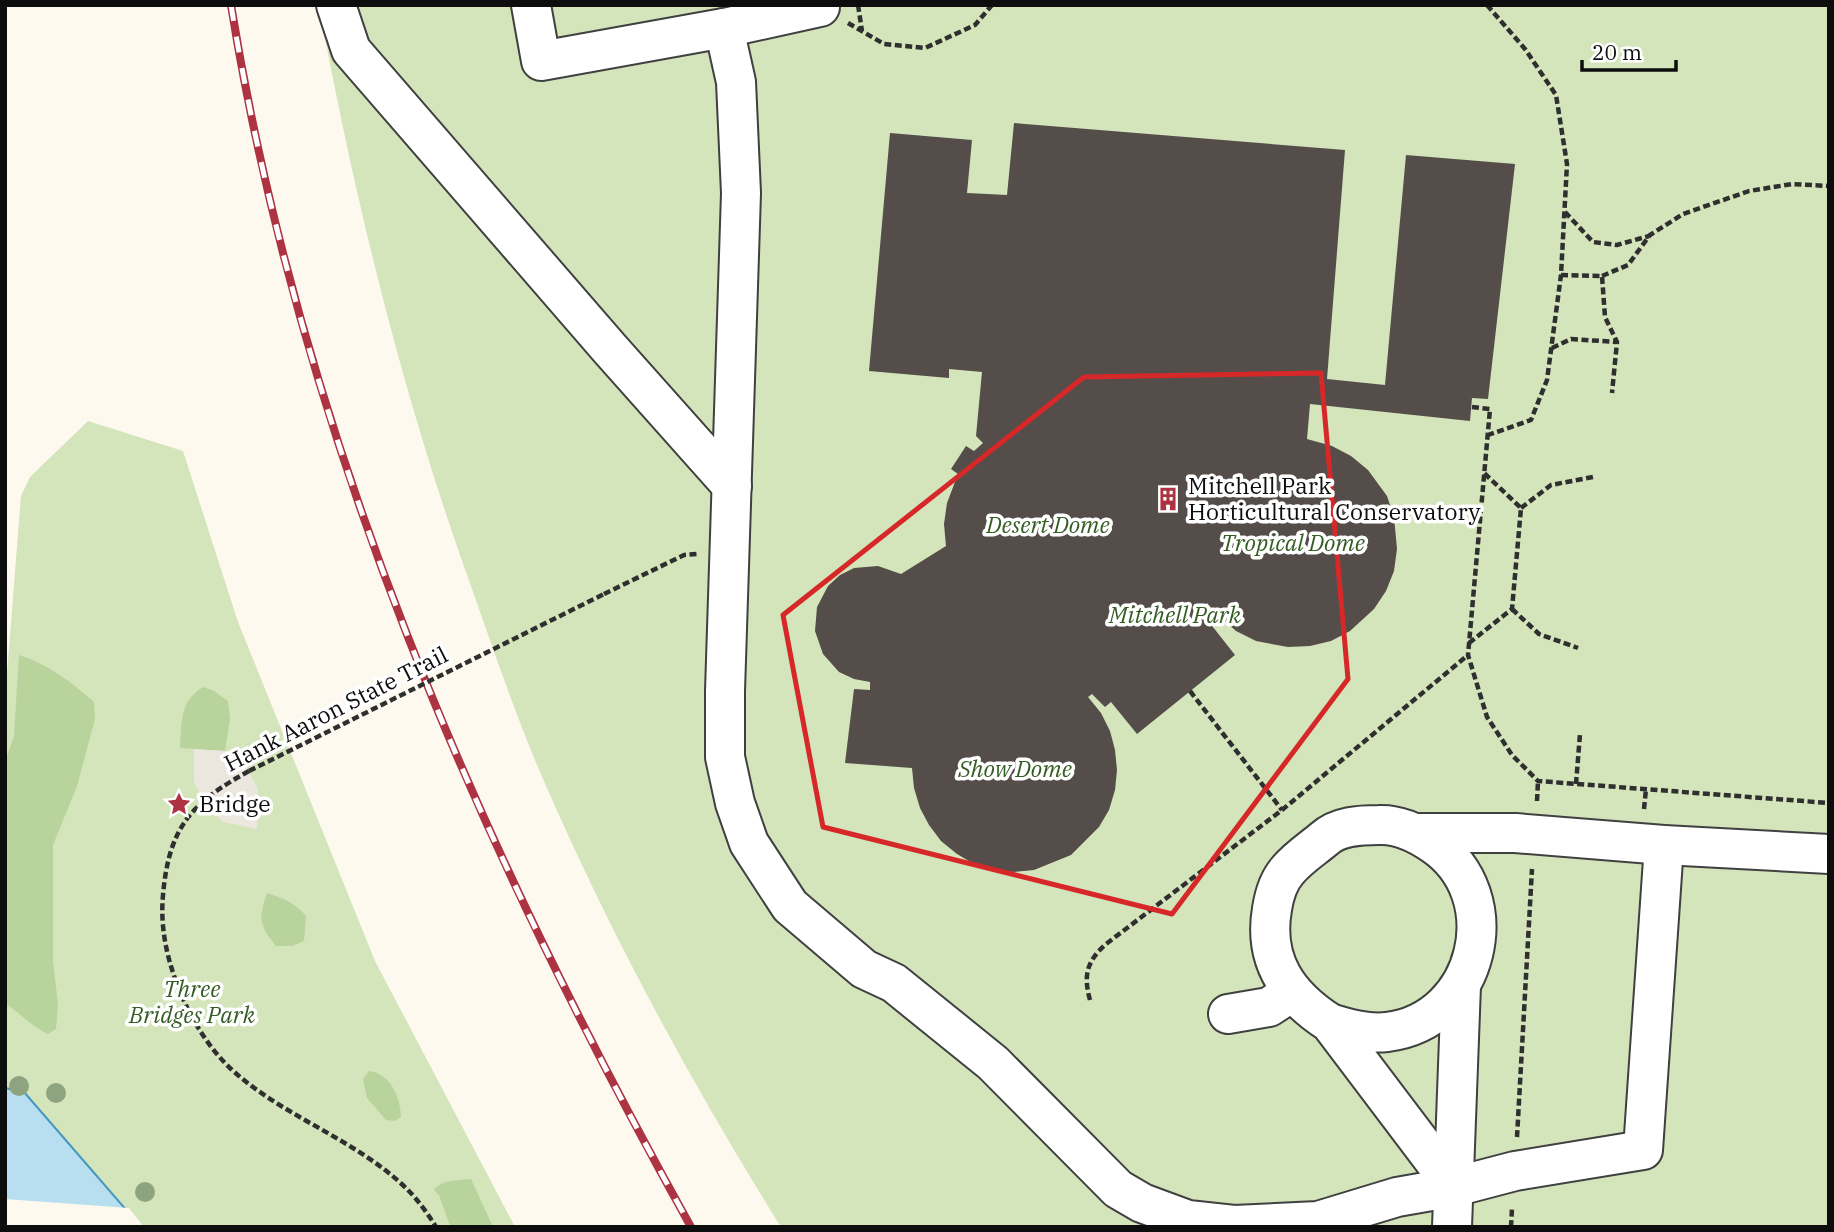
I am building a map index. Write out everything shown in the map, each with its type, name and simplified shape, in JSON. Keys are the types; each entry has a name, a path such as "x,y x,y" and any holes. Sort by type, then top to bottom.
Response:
{"lane":[{"path":"336,5 351,50 732,486"},
{"path":"531,5 541,61 724,28 820,6"},
{"path":"724,28 736,82 741,193 725,757 735,803 749,843 790,906 864,969 894,983 993,1063 1118,1189 1142,1203 1188,1220 1234,1225 1318,1221 1397,1197 1454,1188 1515,1171 1643,1150 1664,845"},
{"path":"1475,906 1464,876 1444,851 1417,833 1388,824 1359,825 1330,833 1287,871 1274,897 1269,925 1272,954 1292,992 1306,1008 1330,1023 1358,1032 1388,1032 1416,1023 1442,1007 1461,985 1473,960 1477,933 1475,906 1483,864 1494,845 1525,834"},
{"path":"1417,833 1525,834 1829,854"},
{"path":"1452,1227 1461,985"},
{"path":"1228,1014 1269,1007 1292,992"},
{"path":"1330,1023 1454,1188"}],"path":[{"path":"858,5 862,31"},
{"path":"820,6 884,44 925,48 975,25 992,5"},
{"path":"1487,5 1525,49 1556,95 1567,164 1561,275 1547,380 1531,419 1488,435"},
{"path":"1566,212 1593,242 1617,245 1650,235 1683,214 1749,191 1792,184 1829,186"},
{"path":"1561,275 1602,276 1628,265 1650,235"},
{"path":"1602,276 1605,317 1617,342 1612,393"},
{"path":"1552,348 1571,339 1617,342"},
{"path":"1472,407 1490,409 1468,655 1487,717 1512,755 1538,781 1829,803"},
{"path":"1484,473 1521,508"},
{"path":"1469,644 1512,609 1521,508 1551,485 1593,477 1590,478"},
{"name":"Hank Aaron State Trail","path":"436,1227 409,1191 381,1168 261,1093 231,1069 206,1041 180,992 168,959 163,926 165,876 169,856 183,824 202,801 214,790 248,771 684,555 730,554"},
{"path":"1512,609 1539,634 1578,648"},
{"path":"1090,1000 1086,974 1093,956 1282,810 1468,655"},
{"path":"1190,691 1282,810"},
{"path":"1576,784 1580,734"},
{"path":"1511,1227 1525,834 1538,781"}],"highlighted area":[{"path":"1321,373 1348,679 1172,914 823,827 783,615 1084,377"}],"green space":[{"name":"Mitchell Park","path":"319,5 1829,5 1829,1227 781,1227 683,1061 622,947 566,831 518,718 460,555 397,352 362,214"},
{"name":"Three Bridges Park","path":"88,421 183,451 238,622 375,961 515,1227 141,1227 24,1092 5,1088 5,699 21,496 30,477"},
{"path":"19,655 59,674 94,702 95,719 77,786 53,845 53,960 58,1005 56,1029 48,1034 5,1003 5,761 14,736"},
{"path":"203,687 228,701 230,719 225,751 180,748 183,713 190,699"},
{"path":"267,893 288,902 306,916 304,941 292,946 276,946 270,939 263,927 261,916"},
{"path":"369,1071 383,1077 393,1088 401,1117 395,1121 386,1120 367,1098 363,1079"},
{"path":"471,1179 493,1227 452,1227 439,1195 434,1190 446,1182"}],"shaded area":[{"path":"194,749 239,752 258,790 257,829 223,822 208,809 194,782"}],"water":[{"path":"5,1088 24,1092 141,1227 5,1227"}],"pier":[{"path":"5,1199 129,1208 144,1227 5,1227"}],"building":[{"name":"Mitchell Park Horticultural Conservatory","path":"1014,123 1345,150 1327,379 1385,385 1406,155 1515,164 1488,399 1472,398 1470,421 1310,404 1307,439 1332,446 1351,456 1368,470 1387,496 1394,517 1397,549 1394,571 1386,591 1374,609 1350,631 1331,641 1288,647 1256,641 1236,631 1207,603 1205,605 1213,618 1209,622 1235,655 1137,734 1111,702 1105,707 1092,694 1088,697 1101,713 1115,750 1115,790 1109,810 1099,827 1071,855 1034,870 1014,872 974,864 941,841 920,808 912,768 845,763 854,689 870,690 870,682 839,672 823,654 815,631 817,607 828,586 840,575 854,568 878,566 901,574 946,546 944,524 947,503 958,474 951,469 966,446 974,451 983,443 976,436 982,372 949,369 949,378 869,371 890,133 972,140 967,193 1007,195"}],"railway":[{"path":"231,5 262,166 302,325 351,482 407,636 470,787 539,936 613,1083 691,1227"}],"place":[{"name":"Mitchell Park Horticultural Conservatory","path":"1168,499"},
{"name":"Bridge","path":"179,804"}],"park label":[{"name":"Desert Dome","path":"1048,525"},
{"name":"Tropical Dome","path":"1293,543"},
{"name":"Show Dome","path":"1015,769"}]}
